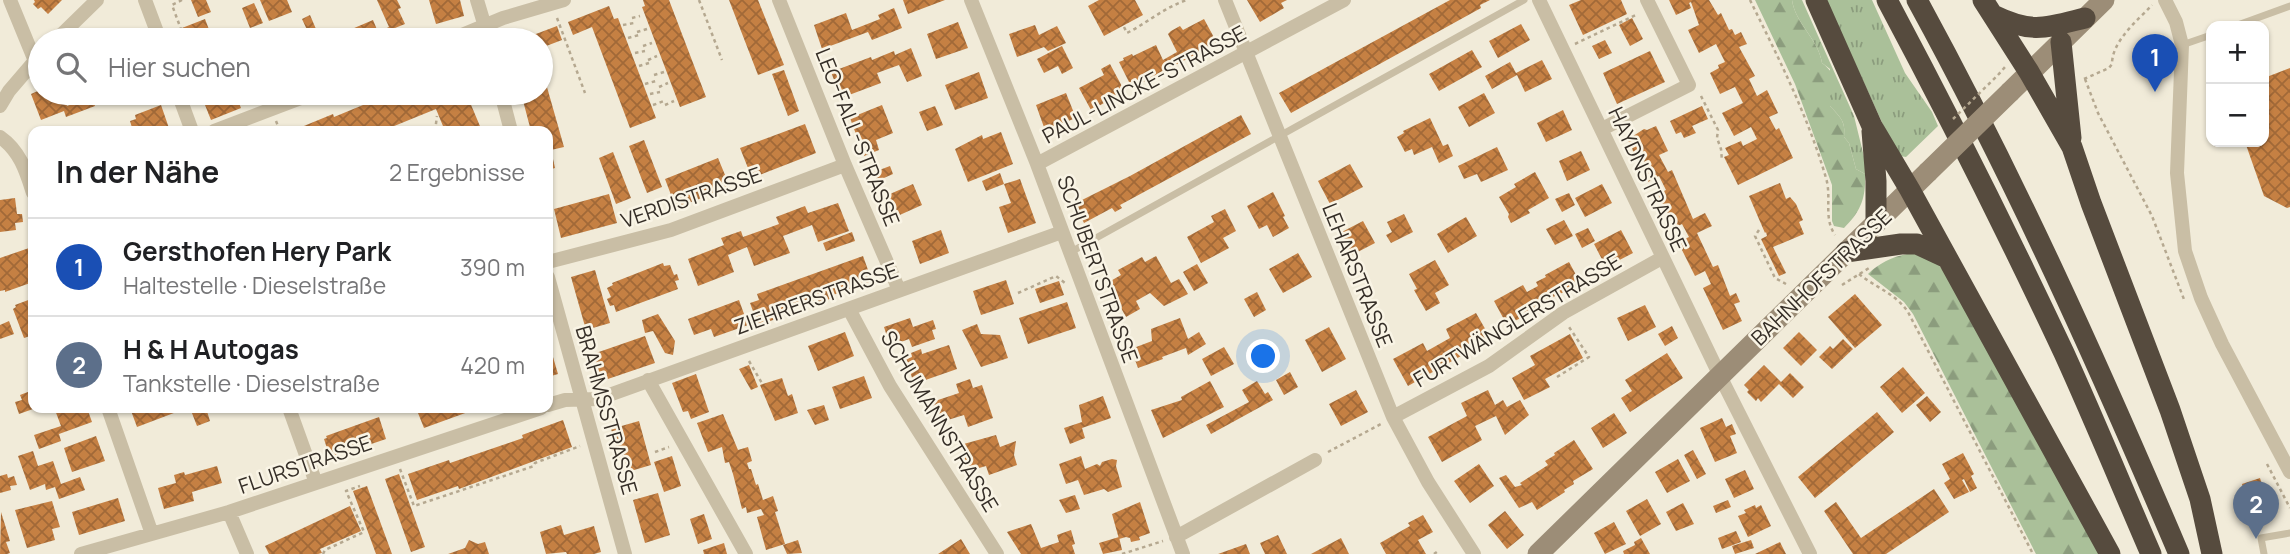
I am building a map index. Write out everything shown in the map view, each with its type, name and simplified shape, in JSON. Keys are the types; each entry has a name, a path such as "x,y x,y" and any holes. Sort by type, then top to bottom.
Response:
{"highway":[{"path":"1816,0 1872,126 1910,190 2110,554"},
{"path":"1887,0 1982,183 2065,356 2151,554"},
{"path":"1917,0 2002,163 2071,306 2179,554"},
{"path":"1988,8 2009,23 2030,29 2085,18"},
{"path":"1988,8 2029,72 2071,147 2170,410 2200,499 2212,554"},
{"path":"2061,42 2071,147"},
{"path":"1872,126 1876,223"},
{"path":"1842,245 1917,244 1947,258"}],"main road":[{"name":"BAHNHOFSTRASSE","path":"1538,554 1720,376 1792,292 1842,245 1876,223 1928,172 2004,83 2029,72 2104,0"}],"street":[{"path":"10,0 28,39"},
{"path":"68,28 97,0"},
{"path":"145,0 156,28"},
{"path":"477,0 485,28"},
{"name":"LEO-FALL-STRASSE","path":"779,0 845,165 900,290"},
{"name":"SCHUBERTSTRASSE","path":"971,0 1037,164 1183,554"},
{"name":"LEHARSTRASSE","path":"1226,0 1393,418 1428,482 1475,554"},
{"name":"PAUL-LINCKE-STRASSE","path":"1037,164 1344,0"},
{"name":"HAYDNSTRASSE","path":"1539,0 1662,258 1810,554"},
{"path":"2165,0 2176,22 2182,46 2183,74 2177,173 2185,251 2201,298 2222,344 2290,472"},
{"path":"492,28 503,18 558,2"},
{"path":"1602,129 1689,85 1649,4"},
{"path":"0,106 28,69"},
{"path":"182,105 190,126"},
{"path":"227,126 282,105"},
{"path":"504,105 510,126"},
{"path":"0,137 9,144 23,163 28,178"},
{"name":"VERDISTRASSE","path":"553,261 671,230 845,165"},
{"name":"ZIEHRERSTRASSE","path":"583,399 598,399 1062,232"},
{"name":"FURTWÄNGLERSTRASSE","path":"1393,418 1489,366 1560,315 1662,258"},
{"name":"BRAHMSSTRASSE","path":"553,294 625,554"},
{"name":"SCHUMANNSTRASSE","path":"849,309 890,386 997,554"},
{"path":"648,380 746,554"},
{"path":"553,404 583,399"},
{"path":"110,413 152,534"},
{"path":"291,413 316,483"},
{"name":"FLURSTRASSE","path":"81,554 229,512 526,413"},
{"path":"1176,537 1315,460"},
{"path":"229,512 247,554"}],"lane":[{"path":"1069,253 1524,0"},
{"path":"2249,21 2290,6"},
{"path":"2182,46 2206,37"},
{"path":"2264,554 2261,538 2290,533"}],"path":[{"path":"181,28 172,5 182,0"},
{"path":"699,0 722,60"},
{"path":"1124,27 1127,33 1179,1 1187,0"},
{"path":"1750,0 1791,83 1827,181 1829,226 1842,245"},
{"path":"2064,81 2085,79 2109,68 2112,54 2122,38 2156,0"},
{"path":"558,2 585,93"},
{"path":"1563,49 1649,4"},
{"path":"623,25 640,16"},
{"path":"628,38 647,29"},
{"path":"635,52 652,43"},
{"path":"639,66 657,56"},
{"path":"654,75 664,72"},
{"path":"645,84 656,81"},
{"path":"650,94 668,83"},
{"path":"1949,124 2004,83"},
{"path":"1689,85 1700,96 1718,130 1722,161"},
{"path":"653,105 674,101"},
{"path":"436,126 437,116"},
{"path":"1759,230 1755,236 1770,268 1776,278 1792,292"},
{"path":"1859,274 1903,304 1908,312 2033,554"},
{"path":"1018,293 1056,276 1068,285 1080,281"},
{"path":"1557,377 1589,357 1560,315"},
{"path":"741,348 763,385"},
{"path":"1315,460 1393,418"},
{"path":"396,456 414,506 534,466 535,463 594,441"},
{"path":"323,554 325,550 364,531 346,491 366,484"},
{"path":"1122,554 1176,537"}],"green space":[{"path":"1755,0 1792,0 1822,63 1834,77 1836,88 1830,96 1830,106 1843,123 1844,137 1849,143 1856,169 1865,174 1865,190 1861,204 1844,228 1834,226 1832,221 1832,185 1795,84"},
{"path":"1792,0 1802,0 1854,116 1868,173 1856,169 1849,143 1844,137 1843,123 1830,106 1830,69 1822,63"},
{"path":"1826,0 1872,0 1905,73 1932,112 1938,126 1906,157 1896,153"},
{"path":"1907,250 1938,264 1945,273 2099,554 2036,554 1913,314 1904,302 1868,274 1886,261 1907,254"}],"building":[{"path":"34,0 62,0 48,14 33,4"},
{"path":"191,0 206,0 211,12 198,17"},
{"path":"260,0 287,0 292,12 269,21"},
{"path":"377,0 397,0 401,8 398,9 405,24 387,28 389,27"},
{"path":"429,0 460,0 464,16 436,24"},
{"path":"643,0 669,0 706,97 680,107 642,7 645,6"},
{"path":"729,0 758,0 784,65 758,75"},
{"path":"903,0 945,0 908,14"},
{"path":"1099,0 1135,0 1143,15 1104,36 1088,6"},
{"path":"1247,0 1287,0 1281,3 1284,8 1260,22"},
{"path":"1450,0 1490,0 1480,5 1481,8 1291,113 1279,93"},
{"path":"1581,0 1621,0 1627,14 1583,35 1569,5"},
{"path":"1669,0 1709,0 1718,15 1721,13 1729,30 1732,29 1735,35 1741,32 1747,44 1739,47 1755,76 1749,79 1757,96 1767,90 1778,113 1769,117 1776,130 1779,128 1793,158 1738,185 1724,157 1729,155 1725,148 1741,141 1743,146 1757,139 1751,127 1734,136 1722,113 1743,103 1735,87 1720,94 1710,73 1725,62 1716,44 1699,53 1688,30 1699,25 1691,2 1691,8 1676,15"},
{"path":"254,3 263,23 250,28 242,8"},
{"path":"609,6 614,19 618,18 656,118 630,128 592,27 573,35 568,22"},
{"path":"894,8 902,28 872,40 868,32 822,49 814,25 846,13 852,30 880,19 878,15"},
{"path":"310,15 316,28 306,28 302,19"},
{"path":"1632,18 1643,39 1630,46 1619,25"},
{"path":"205,19 208,28 182,28"},
{"path":"1204,19 1217,43 1132,88 1119,62 1124,60 1123,58 1156,45 1163,60 1177,52 1168,34 1171,31 1180,26 1183,30"},
{"path":"373,20 376,28 354,28"},
{"path":"958,22 968,48 936,59 927,34"},
{"path":"1521,24 1530,40 1498,58 1489,41"},
{"path":"1035,25 1039,35 1057,26 1066,43 1048,51 1044,47 1017,57 1009,34"},
{"path":"557,26 562,40 553,43 552,28"},
{"path":"1605,40 1612,53 1599,59 1592,46"},
{"path":"1062,46 1073,68 1062,74 1058,66 1044,73 1037,59"},
{"path":"911,48 922,76 907,82 899,65 877,73 881,83 841,98 831,72 871,57 872,60 894,51 895,55"},
{"path":"1472,50 1482,67 1439,91 1429,74"},
{"path":"1650,51 1665,82 1617,104 1603,73"},
{"path":"1542,60 1552,79 1525,92 1517,75 1492,89 1485,76 1510,62 1516,73"},
{"path":"1110,64 1125,92 1091,110 1079,88 1104,75 1101,69"},
{"path":"2290,68 2290,207 2287,208 2264,196 2247,147 2269,147 2269,76"},
{"path":"784,70 799,111 788,116 772,74"},
{"path":"979,72 988,98 955,110 945,85"},
{"path":"1066,93 1076,118 1045,130 1036,105"},
{"path":"1484,93 1495,113 1469,127 1458,107"},
{"path":"35,105 95,106 66,117 64,111 41,120"},
{"path":"161,105 168,126 132,126 130,121 136,119 135,115"},
{"path":"205,105 240,105 241,108 211,120"},
{"path":"363,105 471,105 480,126 443,126 436,109 394,126 304,126 333,114 334,117"},
{"path":"524,105 552,105 564,147 553,150 553,126 530,126"},
{"path":"882,105 893,133 876,140 879,150 864,156 850,118"},
{"path":"935,106 943,125 927,131 919,112"},
{"path":"1702,106 1708,119 1692,126 1696,133 1684,138 1681,132 1676,134 1670,121"},
{"path":"1563,110 1572,130 1546,142 1537,123"},
{"path":"1241,115 1251,134 1120,205 1122,208 1115,212 1112,208 1084,223 1074,204"},
{"path":"1430,118 1443,146 1448,144 1453,156 1439,163 1432,147 1414,155 1412,149 1405,152 1397,137 1404,133 1403,131"},
{"path":"805,124 816,153 752,178 740,148"},
{"path":"1656,126 1668,151 1659,155 1668,172 1672,170 1693,219 1705,213 1712,226 1697,233 1713,267 1718,265 1730,296 1736,293 1740,302 1734,304 1742,321 1723,330 1703,288 1711,284 1705,271 1695,276 1678,242 1689,237 1682,224 1674,228 1658,194 1666,190 1659,176 1648,182 1640,165 1643,163 1634,155 1627,140 1644,129"},
{"path":"1001,132 1013,164 968,182 955,149 982,135 983,139"},
{"path":"644,140 662,187 647,193 629,146"},
{"path":"1497,147 1508,170 1481,182 1477,174 1464,179 1458,166"},
{"path":"1581,151 1590,170 1567,181 1559,161"},
{"path":"613,152 631,198 616,204 599,158"},
{"path":"718,158 730,187 676,208 665,179"},
{"path":"1350,164 1363,187 1330,204 1318,181"},
{"path":"890,166 893,174 877,181 874,172"},
{"path":"1535,172 1549,198 1511,223 1499,197 1516,187 1514,184"},
{"path":"1000,173 1004,184 986,191 982,181"},
{"path":"1020,179 1036,223 1008,233 999,207 1011,203 1004,184"},
{"path":"1780,183 1786,199 1790,197 1796,204 1803,220 1799,222 1804,234 1773,247 1786,273 1779,276 1761,239 1767,236 1766,232 1749,196"},
{"path":"913,184 922,205 893,218 883,197"},
{"path":"1602,184 1612,203 1585,217 1575,198"},
{"path":"1273,192 1289,228 1273,237 1267,225 1259,229 1247,206"},
{"path":"1569,193 1575,205 1562,212 1555,199"},
{"path":"609,194 617,223 561,238 554,209"},
{"path":"15,198 17,214 22,214 23,222 15,223 16,230 0,232 0,200"},
{"path":"838,203 849,231 818,242 812,225 783,236 790,253 754,266 747,247 728,255 734,272 698,286 688,259 724,245 721,238 741,231 743,237 779,224 776,217 805,206 808,213"},
{"path":"1225,209 1236,231 1223,238 1229,248 1201,263 1187,237 1214,222 1211,216"},
{"path":"1404,214 1413,232 1391,243 1386,235 1392,232 1387,222"},
{"path":"1466,217 1477,236 1448,253 1437,234"},
{"path":"1564,220 1573,236 1555,245 1546,229"},
{"path":"1363,221 1375,243 1350,256 1338,234"},
{"path":"1588,228 1595,241 1582,248 1575,234"},
{"path":"941,230 949,253 920,264 912,241"},
{"path":"1621,230 1633,253 1606,267 1594,244"},
{"path":"852,232 855,241 826,251 823,243"},
{"path":"28,248 28,284 5,292 0,291 0,258"},
{"path":"1298,253 1312,277 1283,293 1269,269"},
{"path":"863,256 872,281 816,304 815,301 778,314 779,318 758,325 750,303 759,300 757,294"},
{"path":"1156,256 1171,283 1179,279 1188,294 1164,306 1150,293 1136,301 1140,309 1126,317 1107,283 1121,275 1118,270 1142,257 1145,262"},
{"path":"1435,260 1449,285 1435,293 1440,303 1426,311 1414,290 1417,289 1409,274"},
{"path":"1569,262 1581,284 1534,306 1536,310 1507,325 1494,301 1523,285 1527,292 1538,286 1536,282 1546,277 1545,275"},
{"path":"663,263 664,266 670,265 674,275 677,274 679,280 675,281 678,289 616,312 614,305 610,306 607,299 611,297 607,288 613,285 612,283"},
{"path":"1197,264 1208,283 1194,291 1183,272"},
{"path":"595,270 610,323 586,330 571,277"},
{"path":"1006,280 1014,304 981,315 973,291"},
{"path":"1059,281 1064,295 1040,303 1035,289"},
{"path":"1257,292 1266,310 1254,317 1244,299"},
{"path":"1855,294 1882,325 1855,348 1828,317"},
{"path":"28,300 28,337 24,338 13,309 15,305"},
{"path":"739,300 748,325 714,337 711,329 694,335 688,319"},
{"path":"1067,302 1076,328 1028,344 1019,318"},
{"path":"1645,305 1656,327 1628,341 1617,318"},
{"path":"1476,313 1491,339 1408,386 1393,359 1423,343 1427,351 1450,338 1446,329"},
{"path":"658,314 675,341 673,355 665,353 653,331 645,333 642,320"},
{"path":"910,318 913,327 933,320 935,339 912,347 909,339 890,346 884,327"},
{"path":"1180,318 1188,339 1199,332 1206,344 1188,355 1186,348 1138,368 1131,349 1152,341 1151,329"},
{"path":"9,321 14,334 0,339 0,325"},
{"path":"977,324 981,334 1000,335 1008,358 981,367 962,330"},
{"path":"1672,326 1678,338 1665,346 1658,334"},
{"path":"1329,327 1346,359 1322,372 1305,340"},
{"path":"845,332 854,356 818,371 808,346"},
{"path":"1799,332 1817,350 1801,366 1783,348"},
{"path":"1570,334 1583,358 1545,379 1550,387 1524,400 1512,378 1535,365 1530,356"},
{"path":"645,336 655,363 602,381 593,354"},
{"path":"1843,339 1853,349 1832,369 1819,357 1830,346 1833,349"},
{"path":"949,345 957,369 914,384 906,359 912,357 911,353 921,349 922,354"},
{"path":"1224,347 1234,364 1211,376 1202,359"},
{"path":"1667,353 1683,378 1630,412 1621,398 1632,391 1625,380"},
{"path":"553,357 558,374 553,376"},
{"path":"749,365 758,387 751,390 739,369"},
{"path":"1764,365 1781,382 1790,373 1804,387 1793,398 1779,384 1761,402 1758,398 1756,401 1744,385"},
{"path":"1903,367 1925,393 1902,413 1880,387"},
{"path":"1290,372 1298,387 1284,395 1276,380"},
{"path":"696,374 709,412 691,419 688,411 683,412 672,383"},
{"path":"864,376 872,398 840,409 832,387"},
{"path":"782,378 788,396 792,394 798,413 775,421 760,385"},
{"path":"970,379 973,388 982,385 993,418 968,427 964,415 938,423 932,402 959,393 956,384"},
{"path":"1210,381 1224,407 1163,438 1151,410 1182,400 1181,397"},
{"path":"1257,381 1265,394 1268,392 1273,400 1211,434 1206,425 1249,402 1242,390"},
{"path":"1356,390 1368,412 1341,426 1329,404"},
{"path":"1488,390 1495,405 1503,400 1507,407 1520,400 1529,415 1505,435 1496,416 1475,426 1482,440 1442,462 1428,437 1467,416 1461,403"},
{"path":"28,392 28,411 19,414 15,402 22,400 20,395"},
{"path":"1103,396 1111,418 1082,428 1085,438 1070,444 1064,428 1082,422 1079,405"},
{"path":"1927,396 1941,412 1930,422 1916,405"},
{"path":"824,405 829,420 815,425 807,410"},
{"path":"1877,412 1894,432 1815,498 1798,477"},
{"path":"56,413 89,413 92,422 59,434 61,441 39,449 34,435 61,426"},
{"path":"132,413 174,413 137,427"},
{"path":"192,413 208,413 210,421 197,426"},
{"path":"418,413 465,413 424,428"},
{"path":"1614,413 1627,433 1603,448 1591,428"},
{"path":"723,414 738,450 748,447 752,461 747,463 763,500 773,496 785,544 766,550 757,517 764,515 761,509 747,513 746,507 742,509 733,474 729,462 725,463 722,447 708,452 697,423"},
{"path":"379,417 386,439 330,458 324,439 326,436"},
{"path":"1722,418 1726,427 1732,424 1736,434 1730,436 1737,453 1715,462 1700,428"},
{"path":"563,420 572,447 459,489 458,486 417,500 408,474 523,438 522,435"},
{"path":"639,421 651,465 624,473 611,429"},
{"path":"996,435 1000,447 1016,441 1014,455 1017,465 989,475 986,466 969,471 960,445"},
{"path":"96,436 105,461 72,472 64,448"},
{"path":"1574,440 1593,469 1573,481 1574,484 1564,490 1565,492 1537,510 1532,502 1519,508 1499,478 1506,475 1515,487 1522,485 1520,483 1548,465 1545,461 1555,455 1554,453"},
{"path":"1693,450 1706,474 1697,479 1684,455"},
{"path":"33,451 38,466 53,461 61,484 80,477 85,490 59,499 55,487 46,490 45,484 30,490 18,456"},
{"path":"1963,453 1974,474 1971,476 1977,488 1970,492 1964,479 1962,480 1969,492 1954,499 1944,483 1950,479 1942,464"},
{"path":"672,456 681,486 664,492 654,462"},
{"path":"1081,456 1085,469 1097,464 1100,466 1102,462 1112,459 1117,460 1122,487 1084,495 1078,480 1066,484 1059,464"},
{"path":"1678,459 1690,481 1667,493 1655,472"},
{"path":"1479,464 1494,486 1470,503 1454,481"},
{"path":"217,466 222,483 192,492 194,501 164,509 158,488 176,483 174,475 184,472 185,475"},
{"path":"1745,470 1754,489 1734,498 1725,479"},
{"path":"7,474 8,478 14,476 17,485 0,493 0,476"},
{"path":"399,474 425,547 411,552 385,479"},
{"path":"2260,478 2270,511 2251,517 2242,484"},
{"path":"367,486 392,554 376,554 353,491"},
{"path":"1934,489 1949,512 1886,554 1853,554 1824,511 1836,502 1861,538"},
{"path":"658,493 670,535 645,543 633,500"},
{"path":"1075,495 1080,509 1066,513 1059,500"},
{"path":"118,498 125,521 79,535 72,512"},
{"path":"1647,499 1661,524 1640,536 1626,511"},
{"path":"1728,500 1731,507 1716,513 1713,506"},
{"path":"52,501 60,527 52,529 55,540 27,548 15,510"},
{"path":"1140,502 1150,533 1131,542 1130,538 1126,537 1119,539 1112,514"},
{"path":"1683,503 1694,524 1676,531 1666,512"},
{"path":"1755,505 1756,508 1761,505 1771,526 1748,537 1738,516"},
{"path":"350,506 361,531 320,549 322,553 318,554 269,554 265,546"},
{"path":"1505,511 1524,535 1507,549 1488,525"},
{"path":"1,512 10,541 6,542 10,553 7,554 0,554"},
{"path":"704,514 712,539 698,544 690,519"},
{"path":"1423,515 1433,532 1418,540 1426,554 1386,554 1380,543 1410,526 1408,523"},
{"path":"1614,522 1626,544 1605,554 1594,533"},
{"path":"1031,524 1041,548 1059,542 1057,535 1071,530 1075,554 1021,554 1007,532"},
{"path":"561,525 564,535 594,526 601,552 546,554 540,532"},
{"path":"1736,531 1741,542 1722,549 1718,538"},
{"path":"1278,535 1287,554 1265,554 1260,543"},
{"path":"1119,537 1122,550 1103,554 1099,543"},
{"path":"1341,538 1349,554 1311,554"},
{"path":"1641,538 1650,554 1624,554 1623,551 1635,545 1634,542"},
{"path":"961,539 970,554 938,554"},
{"path":"469,540 478,544 485,542 489,554 448,554 465,548"},
{"path":"798,540 802,553 787,554 783,545"},
{"path":"1751,540 1754,548 1735,554 1732,546"},
{"path":"1780,542 1786,554 1755,554"},
{"path":"724,543 727,554 704,554 703,550"},
{"path":"1246,544 1250,554 1218,554"}],"place":[{"name":"Gersthofen Hery Park","path":"2155,92"},
{"name":"H & H Autogas","path":"2256,539"}]}
